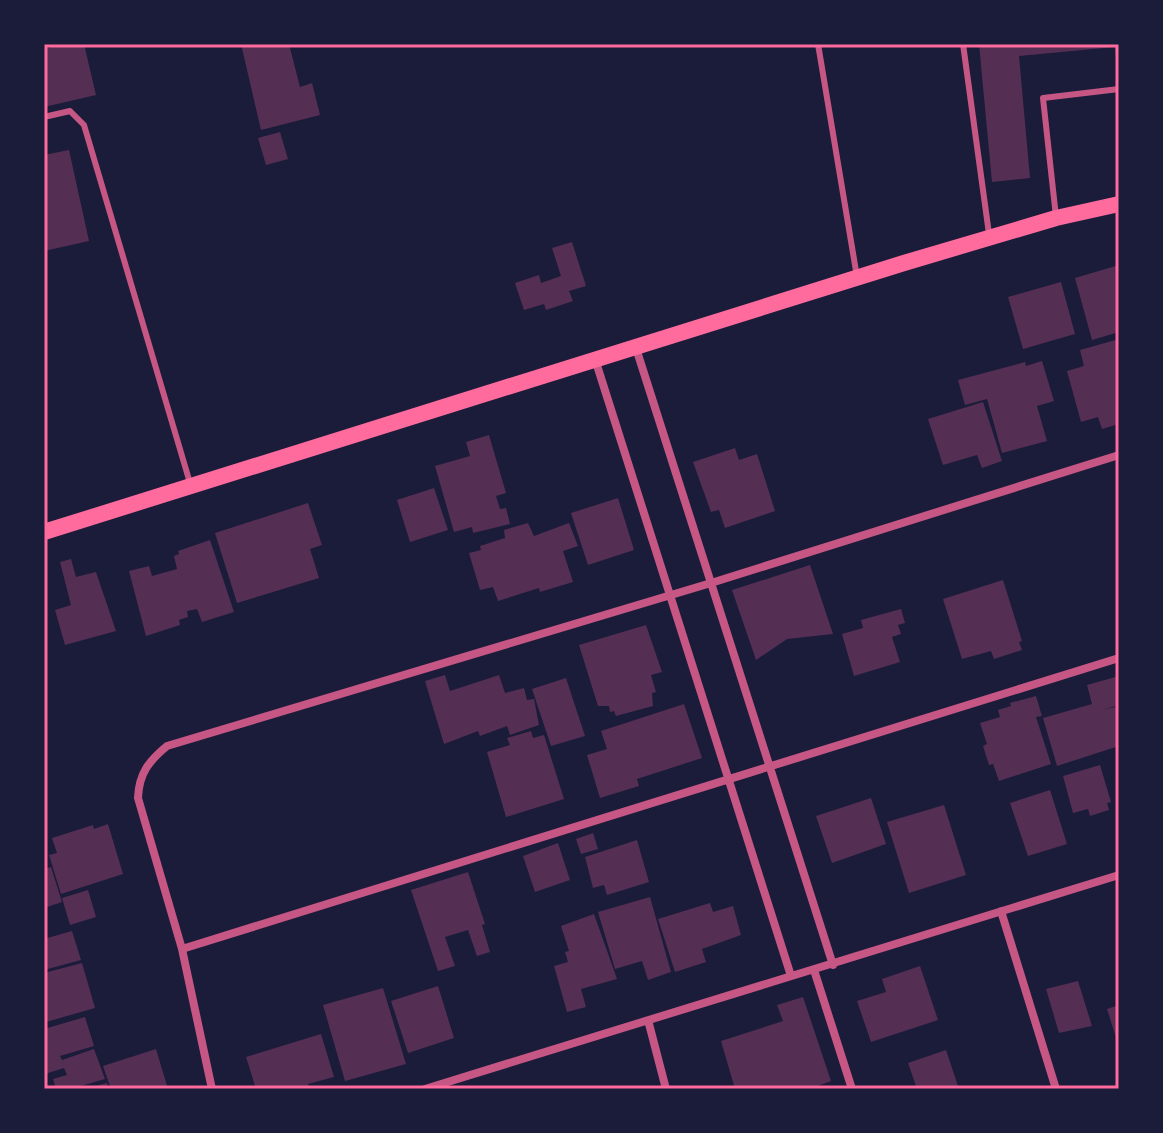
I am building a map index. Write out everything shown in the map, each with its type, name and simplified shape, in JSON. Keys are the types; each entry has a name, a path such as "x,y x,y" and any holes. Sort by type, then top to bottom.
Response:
{"main road":[{"path":"44,532 857,277 1056,218 1119,204"}],"street":[{"path":"635,345 833,965"},
{"path":"595,358 791,976"},
{"path":"212,1089 182,949 138,798 139,780 149,760 167,746 711,583 1119,455"},
{"path":"182,949 1119,658"},
{"path":"425,1089 448,1086 648,1020 1119,875"},
{"path":"1001,911 1056,1089"},
{"path":"814,970 852,1089"},
{"path":"648,1020 666,1089"}],"lane":[{"path":"818,44 857,277"},
{"path":"963,44 989,238"},
{"path":"1056,218 1043,98 1119,89"},
{"path":"44,117 70,111 84,125 191,488"}],"building":[{"path":"64,44 84,44 96,95 44,107 44,49"},
{"path":"241,44 289,44 300,87 312,83 320,115 261,130"},
{"path":"979,44 1119,44 1119,59 1116,59 1115,47 1019,56 1030,178 992,182"},
{"path":"280,132 288,159 266,165 258,138"},
{"path":"69,150 89,241 44,251 44,155"},
{"path":"572,242 586,286 569,291 573,301 546,310 544,304 524,310 515,283 539,275 541,283 561,276 552,248"},
{"path":"1119,265 1119,332 1092,340 1075,278"},
{"path":"1061,282 1075,334 1023,349 1008,297"},
{"path":"1119,339 1119,424 1102,429 1098,417 1081,422 1067,371 1084,366 1080,350"},
{"path":"1042,361 1054,401 1037,406 1047,441 1002,453 987,399 965,405 958,380 1025,362 1026,366"},
{"path":"983,402 1002,461 982,468 977,455 943,465 928,419"},
{"path":"489,435 506,493 496,496 500,509 506,508 510,524 473,533 472,527 454,532 435,466 470,456 466,442"},
{"path":"735,448 739,460 757,454 775,511 725,528 719,510 711,512 693,462"},
{"path":"434,488 448,530 410,542 397,500"},
{"path":"618,498 634,550 588,565 571,513"},
{"path":"308,503 322,545 310,549 319,578 237,603 215,533"},
{"path":"528,523 534,536 569,523 578,546 563,551 573,582 540,592 539,588 498,601 493,587 480,590 469,553 505,538 504,530"},
{"path":"210,540 234,612 202,622 197,609 187,611 188,617 179,620 180,625 146,636 129,571 149,566 152,576 177,569 174,556 179,554 178,551"},
{"path":"71,559 76,577 96,572 116,631 65,645 55,610 71,605 60,562"},
{"path":"810,565 833,634 787,639 756,660 732,590"},
{"path":"1003,580 1022,650 994,659 991,651 962,659 943,599"},
{"path":"901,609 905,623 898,625 901,634 892,637 900,662 854,676 842,634 863,628 861,620"},
{"path":"646,625 662,672 651,675 656,692 652,693 653,706 616,716 614,711 610,712 609,706 598,706 579,645"},
{"path":"445,675 450,691 499,675 505,693 524,688 527,700 534,699 539,725 510,735 507,726 480,736 478,731 444,744 425,681"},
{"path":"1119,676 1119,705 1102,710 1119,706 1119,746 1057,766 1043,718 1092,704 1087,685"},
{"path":"566,678 585,736 551,746 532,689"},
{"path":"1036,696 1042,716 1036,717 1051,764 999,781 993,764 989,765 983,746 987,744 980,723 1000,717 998,710 1011,706 1010,703"},
{"path":"684,704 702,758 637,779 639,786 600,798 587,755 607,749 601,731"},
{"path":"531,731 533,738 544,735 564,799 506,817 487,752 510,745 507,738"},
{"path":"1100,765 1111,802 1107,803 1109,810 1090,816 1088,809 1073,813 1063,776"},
{"path":"1050,790 1067,844 1028,856 1010,803"},
{"path":"871,798 886,844 832,863 816,816"},
{"path":"944,805 966,875 909,893 887,822"},
{"path":"108,824 123,874 61,894 49,855 57,853 52,838 93,825 94,829"},
{"path":"593,833 598,849 581,854 576,839"},
{"path":"637,840 649,882 607,895 604,885 593,888 585,857"},
{"path":"558,843 570,880 535,892 523,856"},
{"path":"51,867 62,902 44,908 44,869"},
{"path":"468,872 485,924 482,925 490,952 477,956 468,930 445,937 455,966 438,971 411,890"},
{"path":"88,890 96,917 70,925 62,898"},
{"path":"650,897 671,972 648,980 642,961 615,969 598,912"},
{"path":"710,903 713,912 733,906 741,935 702,949 706,962 675,972 658,919"},
{"path":"594,914 617,979 581,989 586,1007 567,1012 554,966 568,962 565,952 569,951 561,926"},
{"path":"72,931 81,960 44,970 44,939"},
{"path":"82,963 95,1008 46,1022 44,973"},
{"path":"920,966 938,1020 871,1042 857,1001 886,992 882,979"},
{"path":"1078,981 1092,1026 1059,1033 1046,989"},
{"path":"438,986 454,1038 408,1053 391,1001"},
{"path":"383,988 406,1064 345,1081 323,1005"},
{"path":"803,997 831,1081 810,1089 735,1089 721,1041 783,1021 777,1005"},
{"path":"1119,1005 1119,1044 1118,1044 1107,1009"},
{"path":"85,1017 94,1046 60,1056 62,1060 94,1049 105,1079 70,1089 56,1089 53,1079 67,1075 64,1068 45,1074 44,1029"},
{"path":"321,1034 334,1077 308,1084 310,1089 256,1089 246,1057"},
{"path":"156,1049 168,1089 111,1089 103,1066"},
{"path":"946,1050 959,1089 917,1089 908,1063"},
{"path":"107,1083 109,1089 88,1089 88,1088"}]}
